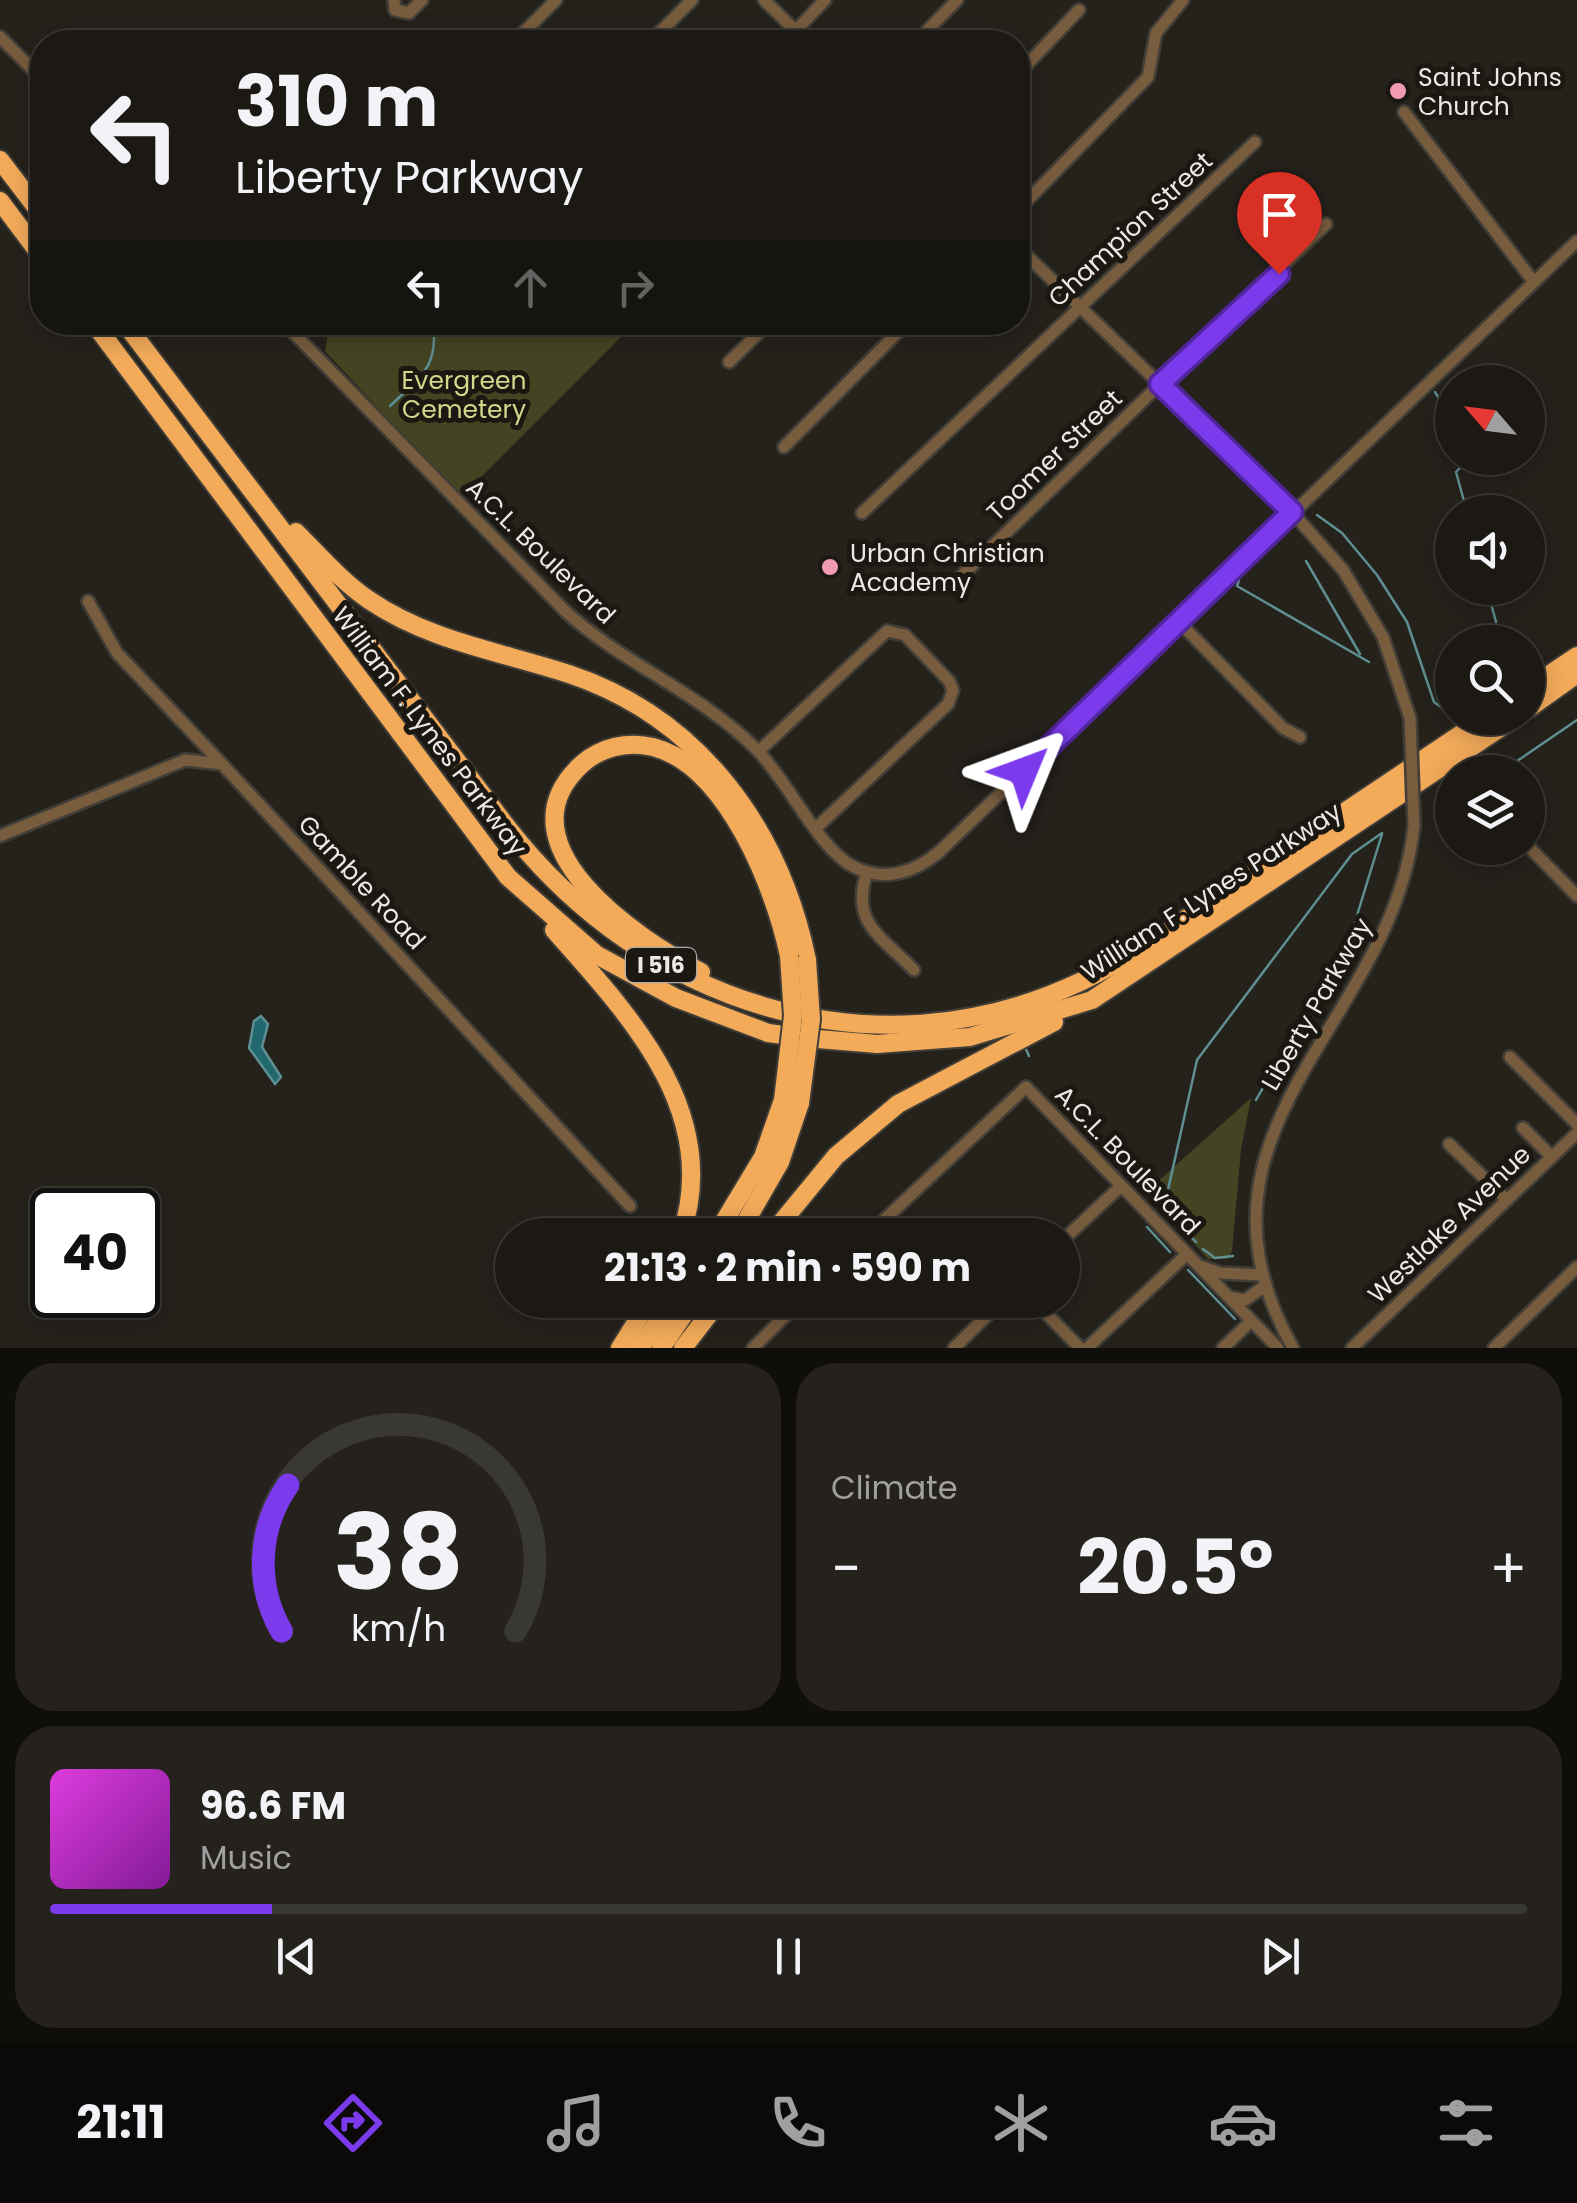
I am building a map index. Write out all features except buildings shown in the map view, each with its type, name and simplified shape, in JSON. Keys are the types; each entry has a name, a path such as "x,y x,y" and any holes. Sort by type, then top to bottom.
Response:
{"highway":[{"path":"0,160 30,200"},
{"path":"0,201 30,241"},
{"name":"William F. Lynes Parkway","path":"102,335 508,877 597,955 676,998 768,1033 877,1044 923,1044 1001,1030 1092,1000 1489,735"},
{"name":"William F. Lynes Parkway","path":"134,335 513,835 553,881 633,948 716,991 781,1013 836,1021 910,1023 990,1012 1052,993 1104,969 1460,735"},
{"path":"240,474 370,601 458,643 587,680 678,734 722,776 758,824 783,875 812,1018 780,1162 748,1218"},
{"path":"1545,678 1577,656"},
{"path":"1545,696 1577,674"},
{"path":"798,958 743,833 708,787 678,759 656,748 618,746 592,756 572,774 556,812 558,841 578,879 611,914 669,955 718,980 780,1000 831,1010 915,1012 994,1000 1026,990 1100,959 1262,867"},
{"path":"508,877 636,1024 662,1066 678,1102 690,1158 690,1196 685,1218"},
{"path":"785,1218 836,1156 898,1104 1092,1000"},
{"path":"726,1218 792,1101"},
{"path":"620,1348 639,1318"},
{"path":"640,1348 660,1318"},
{"path":"661,1348 682,1318"},
{"path":"682,1348 706,1318"}],"street":[{"path":"394,0 395,10 409,13 422,0"},
{"path":"526,30 556,0"},
{"path":"662,30 692,0"},
{"path":"764,0 795,30"},
{"path":"797,30 825,0"},
{"path":"928,30 957,0"},
{"path":"1030,198 1148,77 1156,33 1183,0"},
{"path":"1030,61 1079,10"},
{"path":"0,37 30,67"},
{"path":"1404,112 1533,282"},
{"name":"Champion Street","path":"862,513 1255,142"},
{"name":"Toomer Street","path":"950,587 1279,274 1326,224"},
{"path":"914,970 861,911 860,893 868,872 901,873 930,860 1577,242"},
{"name":"Liberty Parkway","path":"1030,259 1292,512 1342,570 1376,622 1410,718 1414,826 1407,870 1390,922 1366,969 1292,1086 1274,1124 1258,1196 1256,1236 1264,1280"},
{"name":"A.C.L. Boulevard","path":"295,335 578,624 700,702 758,752 837,856 868,872"},
{"path":"729,362 757,335"},
{"path":"784,447 895,335"},
{"name":"Gamble Road","path":"88,601 116,653 630,1206"},
{"path":"1179,622 1282,728 1300,736"},
{"path":"758,752 886,631 902,632 948,681 952,690 948,704 816,828"},
{"path":"0,836 185,760 222,764"},
{"path":"1545,863 1577,896"},
{"path":"1510,1057 1577,1124"},
{"name":"A.C.L. Boulevard","path":"886,1218 1026,1087 1278,1348"},
{"path":"1523,1128 1552,1157"},
{"name":"Westlake Avenue","path":"1352,1348 1577,1133"},
{"path":"1449,1144 1507,1200"},
{"path":"1080,1224 1121,1186"},
{"path":"1232,1273 1248,1262 1256,1236"},
{"path":"1052,1318 1084,1348 1187,1254"},
{"name":"A.C.L. Boulevard","path":"1197,1264 1216,1272 1264,1280"},
{"path":"1494,1348 1577,1267"},
{"path":"1225,1294 1245,1300 1264,1280 1294,1348"},
{"path":"753,1348 784,1318"},
{"path":"954,1348 985,1318"},
{"path":"1223,1348 1250,1322"}],"green space":[{"name":"Evergreen Cemetery","path":"328,335 623,335 461,497 325,351"},
{"path":"1251,1098 1241,1150 1232,1251 1228,1259 1208,1259 1147,1191"}],"water":[{"path":"261,1016 268,1024 262,1047 281,1077 275,1084 249,1048 254,1021"}],"waterway":[{"path":"390,406 425,370 434,335"},
{"path":"1185,400 1286,496"},
{"path":"1457,475 1462,495"},
{"path":"1317,515 1342,533 1377,575 1407,622 1435,703"},
{"path":"1306,561 1360,654"},
{"path":"1239,580 1237,586 1369,662"},
{"path":"1492,605 1496,622"},
{"path":"1526,755 1577,720"},
{"path":"1167,1218 1171,1215 1166,1199 1197,1060 1352,854 1382,833"},
{"path":"1256,1100 1351,935 1382,834"},
{"path":"1025,1047 1029,1056"},
{"path":"1171,1215 1196,1242"},
{"path":"1147,1227 1170,1252"},
{"path":"1203,1249 1215,1258 1233,1256"},
{"path":"1188,1270 1235,1319"}],"place":[{"name":"Saint Johns Church","path":"1398,91"},
{"name":"Urban Christian Academy","path":"830,567"}],"route":[{"path":"1024,771 1292,512 1160,384 1279,274"}]}
